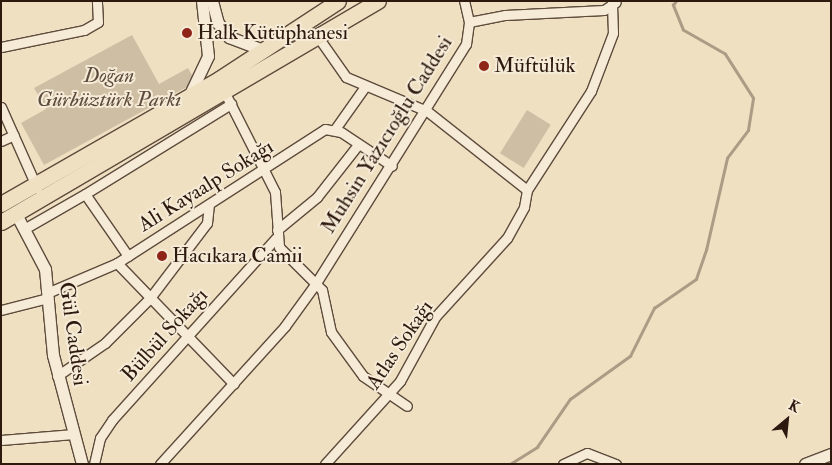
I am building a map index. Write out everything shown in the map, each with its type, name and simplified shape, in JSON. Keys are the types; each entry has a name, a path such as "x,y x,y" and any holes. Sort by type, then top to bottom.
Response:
{"highway":[{"path":"1,204 189,96 264,50 338,1"},
{"path":"1,222 228,98 318,37 378,1"}],"street":[{"path":"1,47 84,30 98,22 97,1"},
{"path":"189,96 208,56 202,1"},
{"path":"212,1 218,23 229,37 264,50"},
{"name":"Muhsin Yazıcıoğlu Caddesi","path":"160,464 234,384 316,283 427,111 466,44 470,22 464,1"},
{"path":"470,22 505,15 604,10 614,2"},
{"name":"Atlas Sokağı","path":"325,464 391,393 436,318 507,238 524,207 527,190 591,91 612,33 614,2"},
{"path":"318,37 346,77 364,88 427,111 527,190"},
{"path":"364,88 335,129 357,146 392,166"},
{"path":"24,229 86,194 228,98 266,171 279,206 277,234 290,262 316,283 327,304 331,332 363,376 391,393 407,406"},
{"path":"1,107 42,199"},
{"name":"Ali Kayaalp Sokağı","path":"1,310 47,295 117,263 266,171 325,129 335,129"},
{"path":"1,141 14,135"},
{"name":"Bülbül Sokağı","path":"94,464 105,429 190,335 277,234 317,197 357,146"},
{"path":"86,194 128,256"},
{"path":"57,376 104,343 150,298 207,223 209,205"},
{"name":"Gül Caddesi","path":"16,214 45,269 57,376 82,464"},
{"path":"117,263 150,298 190,335 234,384"},
{"path":"1,440 74,434"},
{"path":"563,464 586,453 616,464"},
{"path":"805,464 831,454"}],"green space":[{"name":"Doğan Gürbüztürk Parkı","path":"132,35 159,84 188,68 196,82 44,165 21,123 46,109 34,88"},
{"path":"527,110 551,125 524,168 500,153"}],"waterway":[{"path":"510,464 537,447 570,399 630,356 654,308 696,279 706,250 727,158 748,130 753,98 725,54 683,30 673,5 676,1"}],"place":[{"name":"Halk Kütüphanesi","path":"187,33"},
{"name":"Müftülük","path":"484,66"},
{"name":"Hacıkara Camii","path":"162,256"}]}
